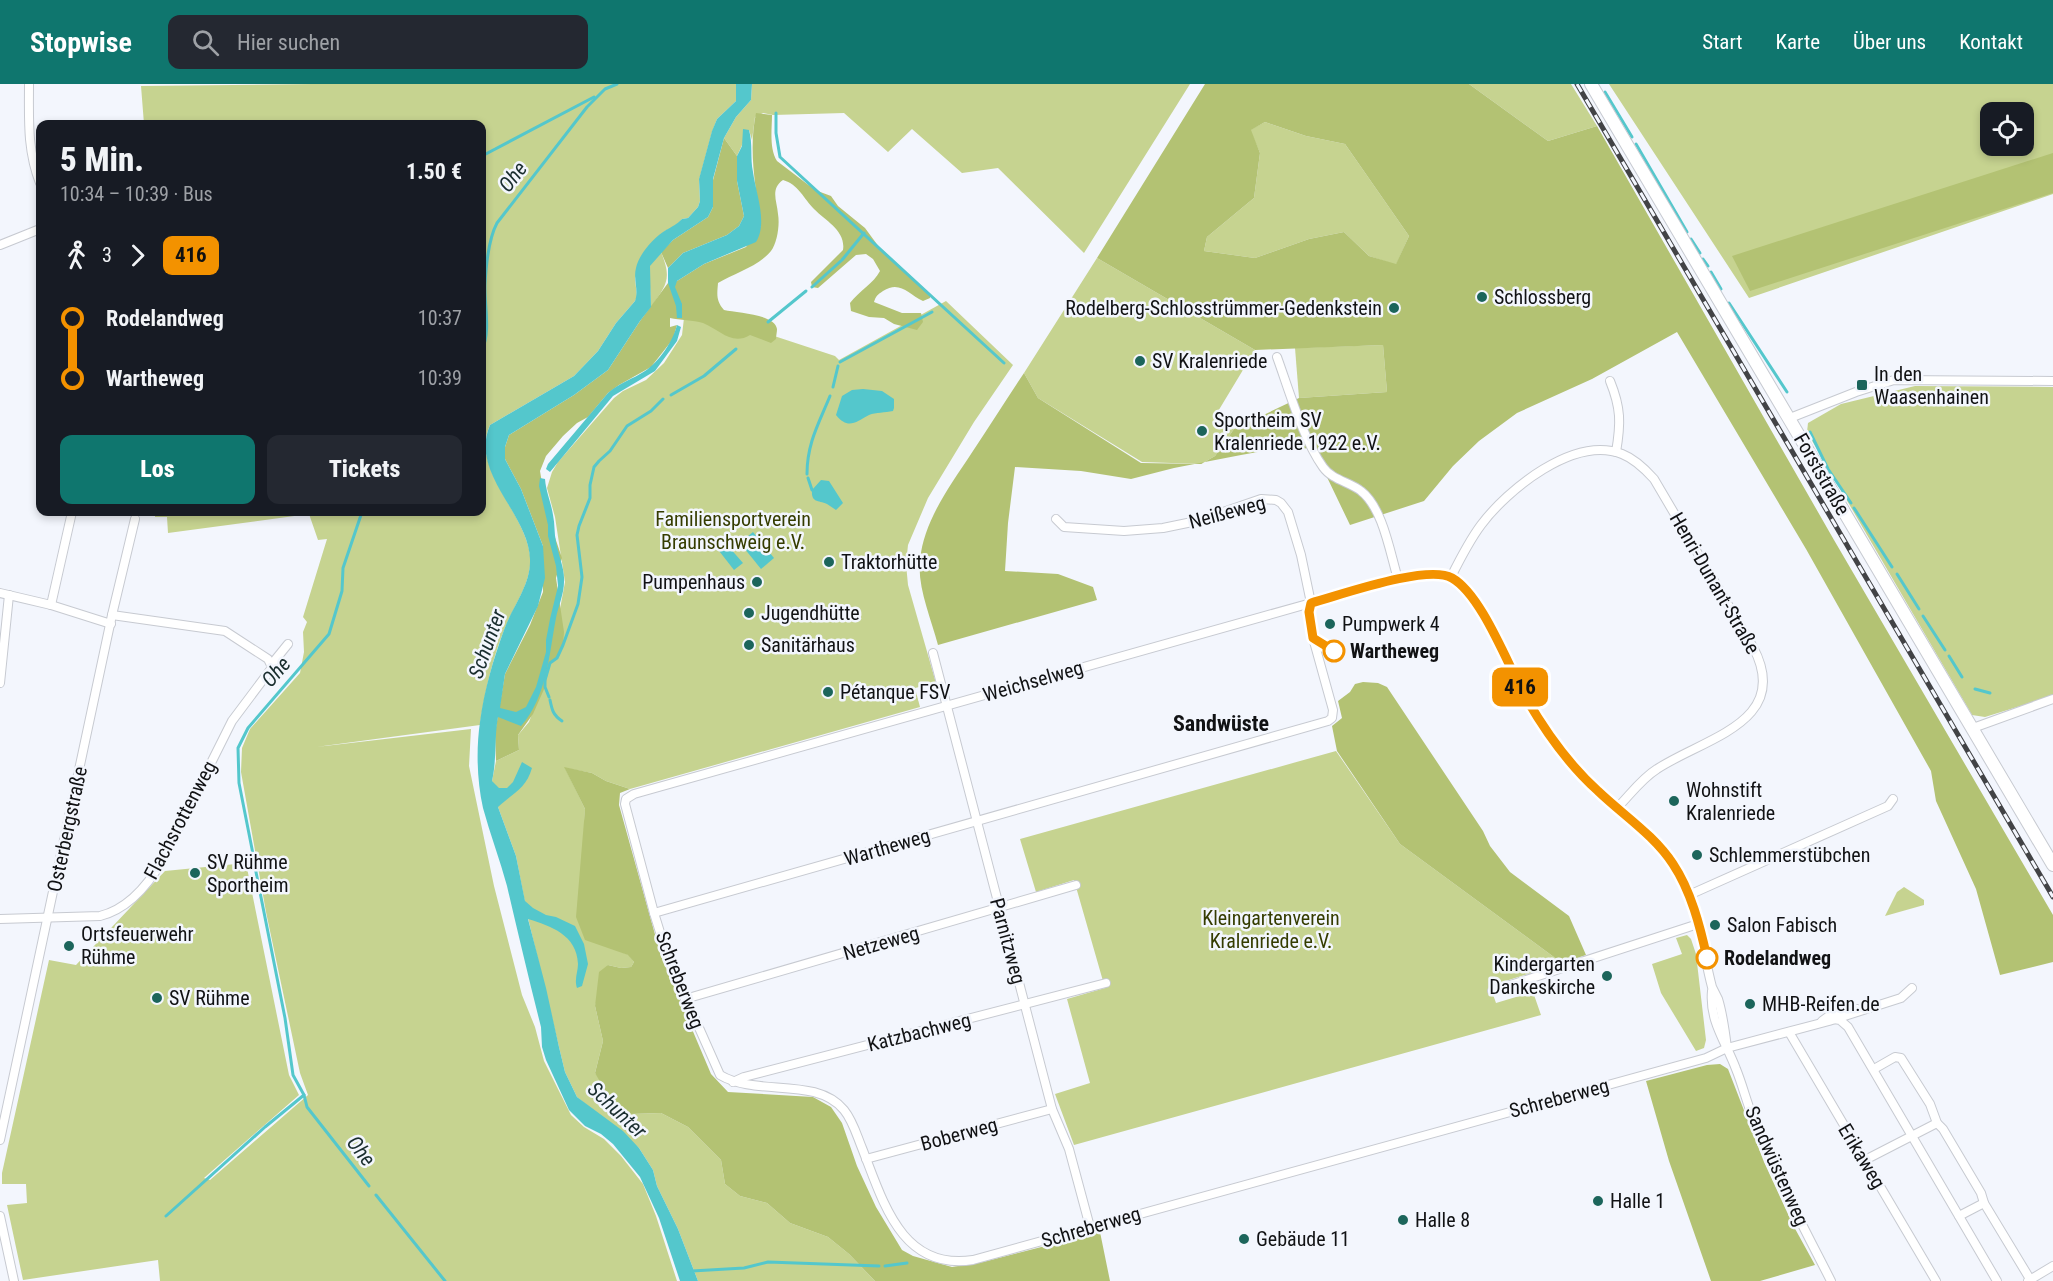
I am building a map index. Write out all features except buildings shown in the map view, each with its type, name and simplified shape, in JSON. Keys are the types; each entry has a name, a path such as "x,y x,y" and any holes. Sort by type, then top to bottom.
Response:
{"main road":[{"name":"Forststraße","path":"1591,84 2053,865"}],"street":[{"path":"29,84 29,139 36,170"},
{"path":"0,245 36,231"},
{"path":"1277,357 1302,423 1323,468 1334,477 1362,491 1377,511 1398,579"},
{"path":"1610,381 1620,415 1616,452"},
{"path":"1790,418 1856,392 1894,381 2053,381"},
{"name":"Henri-Dunant-Straße","path":"1451,577 1481,525 1499,504 1521,485 1552,464 1593,450 1616,452 1640,464 1654,479 1753,647 1762,668 1764,683 1757,705 1748,716 1728,731 1656,769 1641,781 1617,808"},
{"name":"Neißeweg","path":"1056,519 1064,527 1143,531 1197,521 1261,499 1276,500 1286,508 1301,555 1311,603 1309,612 1313,638 1333,710 1332,718 1328,721"},
{"path":"51,605 71,516"},
{"name":"Osterbergstraße","path":"0,1140 135,519"},
{"name":"Weichselweg","path":"625,808 626,800 634,794 1311,603 1398,579 1428,574 1451,577"},
{"name":"Sandwüstenweg","path":"1451,577 1474,599 1525,696 1545,728 1584,776 1665,853 1679,872 1698,924 1722,1016 1727,1048 1754,1120 1789,1200 1831,1281"},
{"path":"0,683 4,594 112,619 225,631 268,659 271,665"},
{"name":"Flachsrottenweg","path":"0,919 63,919 105,915 125,904 149,882 162,861 232,721 288,644"},
{"name":"Parnitzweg","path":"933,653 1052,1109 1068,1149 1090,1227"},
{"path":"1973,728 2053,699"},
{"name":"Wartheweg","path":"654,913 1328,721"},
{"path":"1689,895 1888,806 1893,799"},
{"name":"Schreberweg","path":"625,808 668,958 720,1075 733,1082 752,1086 809,1091 830,1097 847,1113 887,1209 904,1236 919,1251 944,1261 973,1260 1706,1058 1727,1048 1819,1024 1901,998 1912,988"},
{"name":"Netzeweg","path":"686,999 1076,885"},
{"path":"1492,991 1698,924"},
{"name":"Katzbachweg","path":"733,1082 744,1077 1106,983"},
{"name":"Schreberweg","path":"1819,1024 1833,1013 1863,1009"},
{"path":"1834,1019 1840,1020 1848,1027 1997,1281"},
{"name":"Erikaweg","path":"1789,1032 1936,1281"},
{"path":"1874,1069 1895,1057 1901,1058 1930,1104 1937,1123 1943,1129 1981,1193 1984,1203 2029,1280 2053,1266"},
{"name":"Boberweg","path":"866,1159 1052,1109"},
{"path":"1865,1160 1937,1123"},
{"path":"1959,1216 1984,1203"},
{"path":"0,1216 14,1281"}],"green space":[{"path":"736,84 736,101 717,119 712,132 699,180 698,207 688,218 682,219 676,226 665,231 635,278 637,297 635,301 616,323 598,351 574,376 490,425 486,441 486,120 144,120 141,86"},
{"path":"752,84 1190,84 1084,253 998,168 962,173 912,129 888,152 844,113 773,115 763,113 755,117 752,140 749,130 737,156 724,138 736,117 751,100"},
{"path":"1205,84 1469,84 1548,141 1597,126 1834,540 2053,915 2053,962 2000,975 1976,889 1936,801 1931,771 1806,549 1677,332 1592,379 1517,413 1479,441 1453,466 1424,501 1350,525 1313,448 1269,450 1204,462 1215,456 1234,429 1299,398 1387,392 1383,345 1255,350 1097,258","holes":["1265,122 1306,136 1345,144 1409,236 1396,264 1369,256 1344,232 1309,239 1255,258 1204,251 1207,237 1254,198 1260,153 1251,130"]},
{"path":"1469,84 1571,84 1597,126 1548,141"},
{"path":"1609,84 2053,84 2053,194 1749,298"},
{"path":"756,113 772,115 772,144 777,161 815,190 831,196 838,206 865,228 879,247 930,294 930,298 923,301 904,289 894,287 879,294 874,302 902,313 921,313 923,322 917,330 894,324 884,318 869,317 851,311 850,303 880,271 873,259 866,254 856,255 818,288 812,287 811,282 843,250 843,243 834,227 793,185 783,180 779,184 775,191 779,218 773,248 760,261 718,283 717,291 718,301 724,310 763,317 775,324 776,339 771,343 750,335 737,339 726,336 703,323 670,318 670,327 677,325 673,339 651,367 608,393 588,417 577,423 563,436 546,456 540,471 547,514 562,558 556,578 564,632 563,645 557,658 550,663 545,687 533,714 518,735 519,750 496,761 495,733 505,674 530,625 543,592 543,546 521,489 505,459 505,447 509,435 574,395 608,370 668,283 677,281 704,264 746,247 761,226 753,156"},
{"path":"1265,122 1306,136 1345,144 1409,236 1396,265 1369,256 1344,232 1309,239 1255,258 1204,251 1207,237 1254,198 1260,153 1250,130"},
{"path":"724,138 737,156 737,181 744,216 739,226 727,235 683,253 668,268 661,252 673,240 708,217 713,207 713,180"},
{"path":"2053,153 2053,193 1750,291 1732,256"},
{"path":"661,252 666,269 666,281 651,307 649,266"},
{"name":"SV Kralenriede","path":"1097,258 1255,350 1214,418 1234,429 1215,456 1201,464 1142,462 1038,398 1024,373"},
{"name":"Familiensportverein Braunschweig e.V.","path":"946,301 1013,365 974,422 928,498 908,545 906,564 908,585 936,683 915,688 920,707 630,789 606,781 592,773 565,768 585,809 583,849 614,949 629,955 634,962 631,967 621,968 608,965 595,1006 603,1041 595,1073 631,1114 661,1113 688,1127 721,1160 725,1184 740,1196 767,1203 790,1223 828,1237 849,1254 875,1281 698,1281 678,1229 657,1186 653,1170 639,1148 577,1097 565,1072 528,918 516,856 498,807 492,781 496,761 519,750 518,735 529,722 549,668 565,582 555,517 547,488 558,462 614,398 646,380 664,363 682,335 684,318 750,328 835,356 839,360"},
{"path":"1383,345 1387,392 1299,398 1295,348"},
{"path":"1024,373 1038,398 1141,463 1195,464 1131,479 1081,471 1015,467 1005,571 1058,574 1093,587 1097,600 938,645 921,581 922,545 932,517 947,491"},
{"path":"1915,386 2053,387 2053,696 1985,717 1972,715 1807,432 1808,423 1841,404"},
{"path":"486,441 487,457 492,473 526,538 530,565 526,583 497,651 480,725 316,747 471,729 469,766 494,886 522,995 535,1027 544,1061 571,1115 584,1127 604,1139 643,1184 677,1281 160,1281 158,1260 23,1280 7,1205 27,1203 26,1184 2,1184 2,1173 49,960 76,965 165,871 246,863 289,1075 299,1095 204,1178 210,1180 308,1095 300,1073 266,912 241,772 242,748 250,729 300,673 304,652 303,632 307,622 303,617 327,539 318,540 310,516 486,516"},
{"path":"294,516 168,533 167,517 155,517"},
{"path":"1378,683 1387,687 1483,831 1490,846 1510,872 1569,916 1586,955 1562,963 1400,844 1337,751 1332,726 1342,718 1338,701 1350,692 1355,684"},
{"name":"Kleingartenverein Kralenriede e.V.","path":"1336,751 1400,844 1562,963 1490,986 1496,1003 1533,992 1541,1015 1074,1145 1055,1094 1090,1083 1067,999 1105,988 1074,880 1036,892 1020,839"},
{"path":"564,767 592,773 606,781 630,789 620,793 619,805 661,956 711,1074 728,1092 813,1097 831,1107 842,1123 857,1166 876,1207 902,1250 913,1256 952,1267 983,1262 1100,1232 1110,1281 875,1281 849,1254 828,1237 790,1223 767,1203 740,1196 725,1184 721,1160 688,1127 661,1113 631,1114 609,1097 595,1073 603,1041 595,1006 599,972 608,965 621,968 631,967 634,962 628,955 585,940 576,917 585,809"},
{"path":"1904,887 1924,900 1924,905 1885,916 1897,892"},
{"path":"1687,935 1691,939 1696,954 1706,1040 1704,1048 1696,1051 1661,993 1652,964 1682,954 1676,938"},
{"path":"1720,1064 1728,1069 1764,1162 1793,1225 1815,1265 1760,1281 1711,1281 1669,1161 1646,1081 1707,1065"}],"water":[{"path":"736,84 752,84 751,100 736,117 724,138 713,179 713,207 708,217 673,240 650,266 651,307 608,370 574,395 509,435 505,447 505,459 521,489 543,546 545,578 538,606 505,674 500,708 516,712 526,707 536,687 546,652 546,640 558,586 539,486 540,478 545,479 564,582 546,675 530,715 521,726 498,717 492,781 499,788 507,788 513,782 522,762 532,768 523,786 498,807 516,856 525,901 546,915 575,926 584,944 588,964 582,986 577,988 578,964 573,946 561,933 528,919 565,1072 577,1097 623,1131 639,1148 653,1170 657,1186 678,1229 698,1281 680,1281 659,1218 640,1177 613,1144 601,1134 585,1126 569,1110 546,1060 542,1047 541,1027 507,886 483,808 479,787 478,754 484,699 507,621 527,578 530,559 527,542 520,525 493,476 487,460 486,443 490,425 574,376 598,351 616,323 635,301 635,272 648,246 666,230 682,219 688,218 698,207 699,179 712,131 717,119 736,101"},
{"path":"743,129 749,130 750,135 752,167 761,217 759,234 756,242 704,264 677,281 675,287 682,304 682,318 677,318 676,306 668,283 668,268 683,253 727,235 739,226 744,216 737,181 737,156 742,146"},
{"path":"677,325 681,327 677,341 655,371 613,396 550,472 546,469 608,393 645,371 660,357 669,344"},
{"path":"852,390 882,391 894,399 893,411 872,414 852,423 840,420 836,415 842,396"},
{"path":"821,480 829,481 843,503 836,510 813,497 812,490"},
{"path":"753,532 774,558 761,569 740,543"},
{"path":"722,539 743,563 734,570 716,547 717,542"}],"waterway":[{"name":"Ohe","path":"486,272 492,236 497,223 587,107 605,89 617,84"},
{"path":"1605,92 1632,137"},
{"path":"486,154 594,97"},
{"path":"776,113 776,133 780,157 1004,363"},
{"path":"1636,144 1687,232"},
{"path":"812,287 842,260 864,233"},
{"path":"1691,239 1700,253"},
{"path":"1703,259 1708,266"},
{"path":"1711,272 1721,289"},
{"path":"768,322 806,291"},
{"path":"1729,303 1787,392"},
{"name":"Ohe","path":"486,305 486,334"},
{"path":"840,362 932,312"},
{"path":"671,395 704,376 736,349"},
{"path":"833,387 838,366"},
{"path":"807,474 811,443 830,396"},
{"path":"549,697 545,680 550,663 557,658 578,604 582,577 577,535 590,498 594,467 610,451 627,426 651,411 663,399"},
{"path":"1810,432 1828,469 1851,503"},
{"path":"808,478 812,490"},
{"path":"1854,508 1892,567"},
{"name":"Ohe","path":"253,854 239,783 238,748 248,728 329,634 342,591 343,568 361,516"},
{"path":"1897,574 1919,609"},
{"path":"1923,616 1945,650"},
{"path":"1949,656 1962,677"},
{"path":"1975,689 1990,693"},
{"path":"550,700 553,712 562,721"},
{"name":"Ohe","path":"254,862 285,1018 293,1075 304,1095 307,1107 369,1186"},
{"path":"166,1216 304,1095"},
{"name":"Ohe","path":"376,1195 445,1281"},
{"path":"692,1271 744,1268 768,1262 879,1266"},
{"path":"885,1266 907,1263"}],"railway":[{"path":"1577,84 2053,897"}],"bus line":[{"name":"416","path":"1334,651 1313,638 1309,612 1311,603 1418,574 1444,575 1458,582 1474,599 1525,696 1559,747 1588,781 1650,837 1674,865 1689,895 1707,958"}],"place":[{"name":"Schlossberg","path":"1482,297"},
{"name":"Rodelberg-Schlosstrümmer-Gedenkstein","path":"1394,308"},
{"name":"SV Kralenriede","path":"1140,361"},
{"name":"In den Waasenhainen","path":"1862,385"},
{"name":"Sportheim SV Kralenriede 1922 e.V.","path":"1202,431"},
{"name":"Traktorhütte","path":"829,562"},
{"name":"Pumpenhaus","path":"757,582"},
{"name":"Jugendhütte","path":"749,613"},
{"name":"Pumpwerk 4","path":"1330,624"},
{"name":"Sanitärhaus","path":"749,645"},
{"name":"Wartheweg","path":"1334,651"},
{"name":"Pétanque FSV","path":"828,692"},
{"name":"Wohnstift Kralenriede","path":"1674,801"},
{"name":"Schlemmerstübchen","path":"1697,855"},
{"name":"SV Rühme Sportheim","path":"195,873"},
{"name":"Salon Fabisch","path":"1715,925"},
{"name":"Ortsfeuerwehr Rühme","path":"69,946"},
{"name":"Rodelandweg","path":"1707,958"},
{"name":"Kindergarten Dankeskirche","path":"1607,976"},
{"name":"SV Rühme","path":"157,998"},
{"name":"MHB-Reifen.de","path":"1750,1004"},
{"name":"Halle 1","path":"1598,1201"},
{"name":"Halle 8","path":"1403,1220"},
{"name":"Gebäude 11","path":"1244,1239"}],"district":[{"name":"Sandwüste","path":"1221,723"}],"water label":[{"name":"Schunter","path":"487,644"},
{"name":"Schunter","path":"617,1110"}]}
